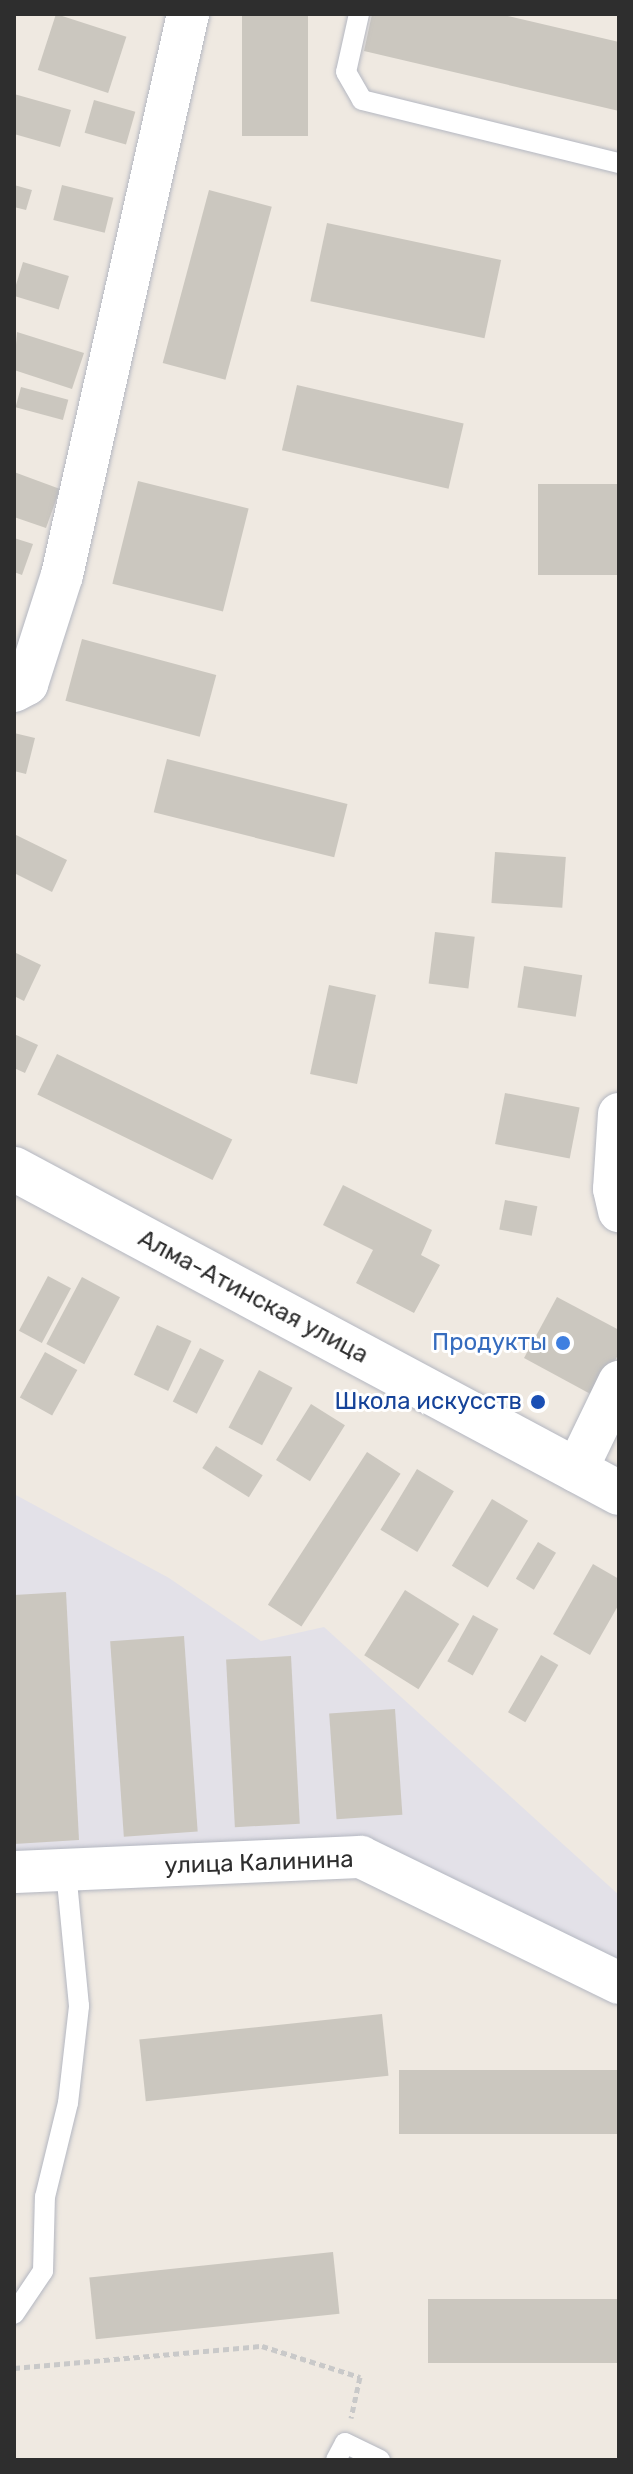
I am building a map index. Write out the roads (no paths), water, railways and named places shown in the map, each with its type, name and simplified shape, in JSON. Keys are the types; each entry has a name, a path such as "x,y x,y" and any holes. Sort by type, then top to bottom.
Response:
{"main road":[{"name":"Алма-Атинская улица","path":"14,1169 619,1493"}],"street":[{"path":"18,691 62,575 188,14"},
{"path":"619,1114 614,1189 619,1211"},
{"path":"576,1471 619,1382"},
{"name":"улица Калинина","path":"14,1872 361,1857 619,1983"}],"lane":[{"path":"359,14 346,72 362,100 619,163"},
{"path":"14,2314 43,2271 45,2197 68,2103 79,2006 66,1870"},
{"path":"341,2451 380,2460"}],"place":[{"name":"Продукты","path":"563,1343"},
{"name":"Школа искусств","path":"538,1402"}]}
